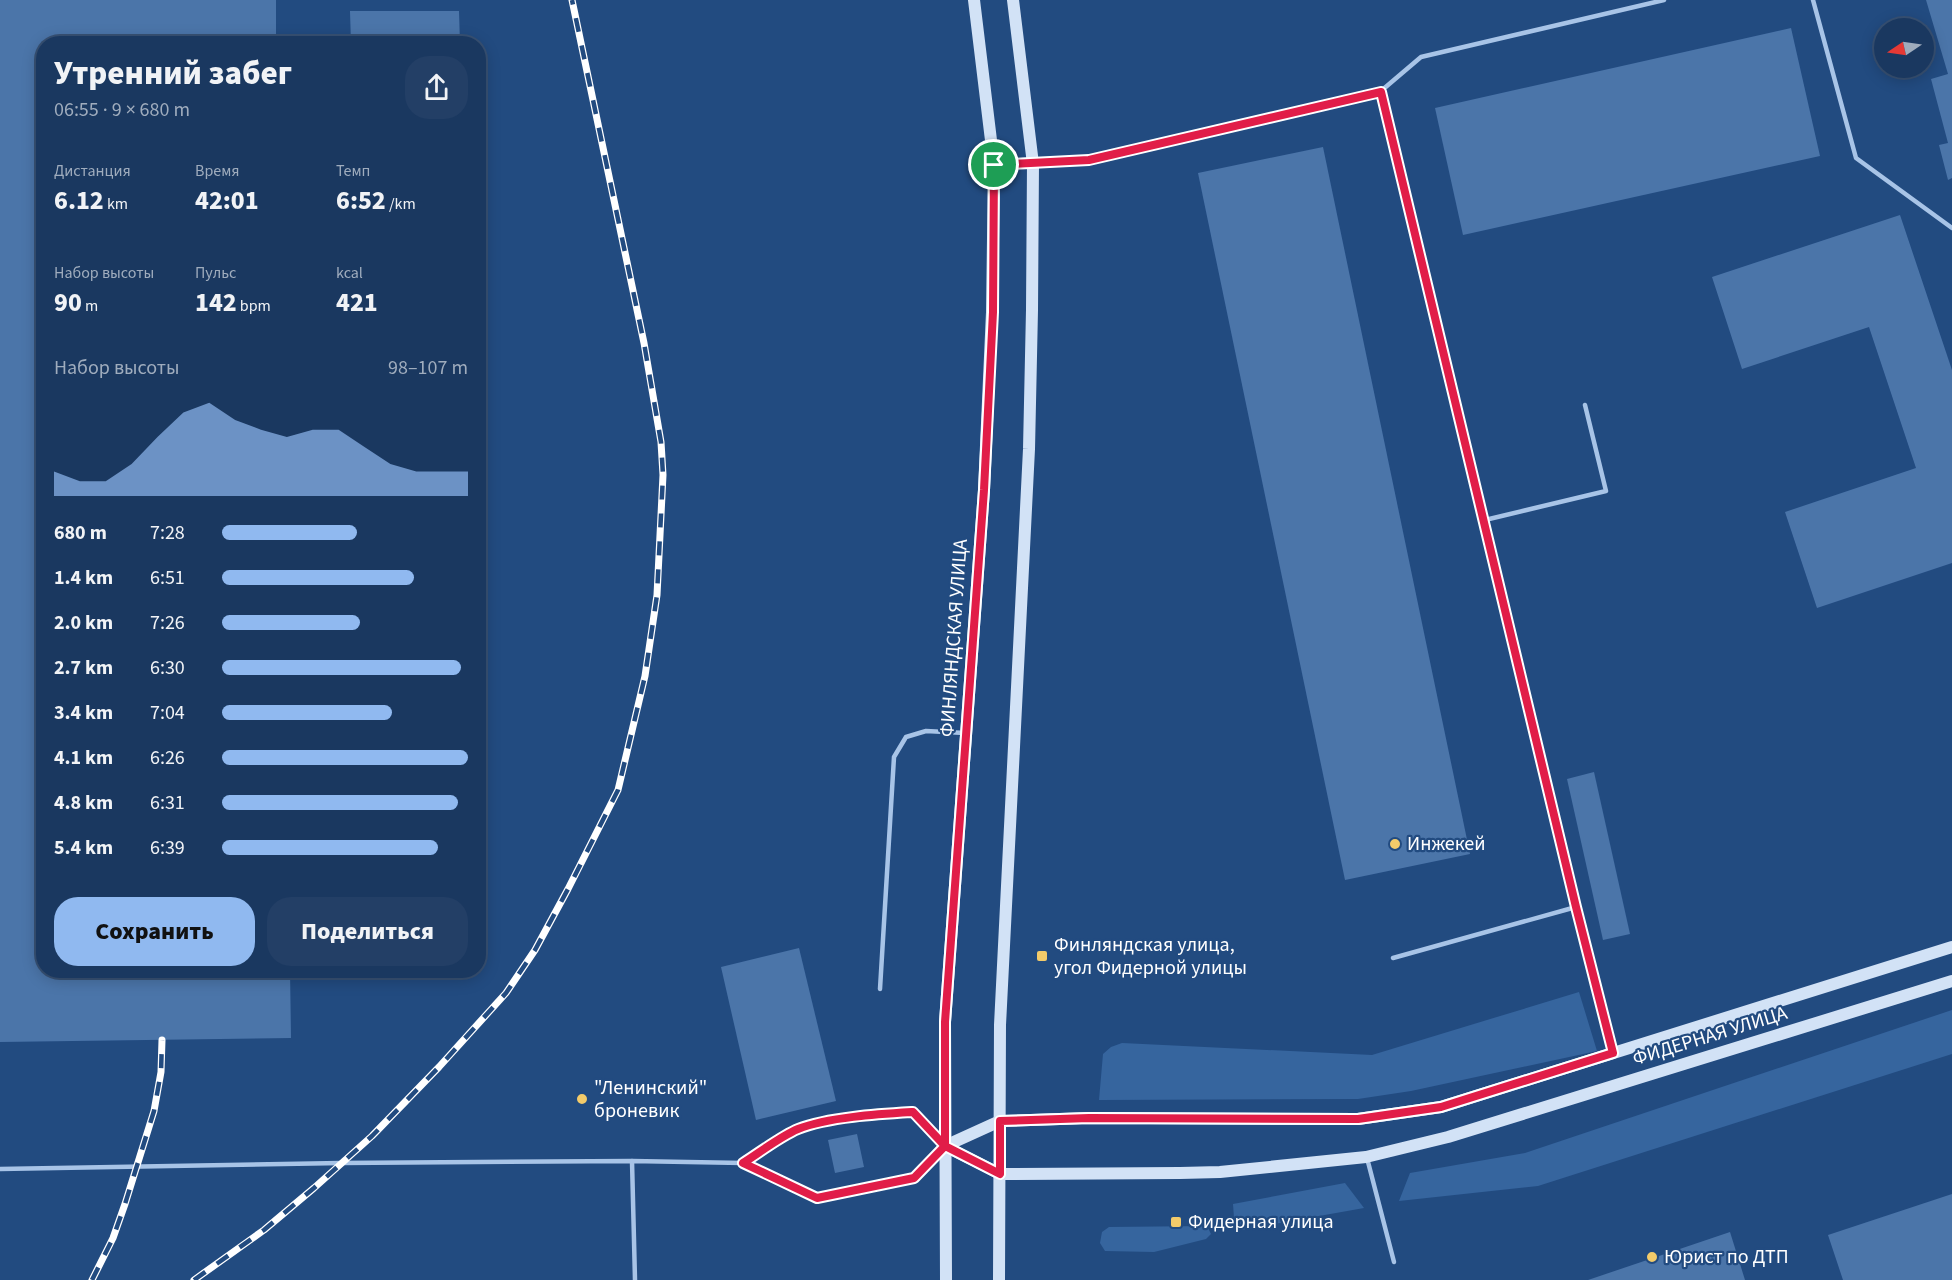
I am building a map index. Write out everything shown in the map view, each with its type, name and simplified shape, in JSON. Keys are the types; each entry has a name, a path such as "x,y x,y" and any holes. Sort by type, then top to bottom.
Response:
{"street":[{"name":"ФИНЛЯНДСКАЯ УЛИЦА","path":"946,1280 945,1022 984,490 993,312 994,165 974,0"},
{"path":"999,1280 1001,1013 1029,449 1033,164 1013,0"},
{"name":"ФИДЕРНАЯ УЛИЦА","path":"945,1146 1000,1121 1089,1118 1358,1119 1441,1107 1952,947"},
{"name":"ФИДЕРНАЯ УЛИЦА","path":"945,1146 1000,1174 1220,1172 1366,1157 1460,1134 1952,981"}],"lane":[{"path":"994,165 1089,160 1381,92 1421,57 1664,0"},
{"path":"1814,0 1856,158 1952,228"},
{"path":"1381,92 1613,1053"},
{"path":"1485,520 1606,491 1585,405"},
{"path":"880,989 894,757 906,737 926,731 967,734"},
{"path":"1393,958 1576,907"},
{"path":"0,1169 632,1161 743,1163 817,1198 914,1178 945,1146 913,1112 883,1114 798,1129 743,1163"},
{"path":"1366,1157 1394,1262"},
{"path":"632,1161 635,1280"}],"shaded area":[{"path":"1579,992 1597,1051 1411,1091 1358,1099 1099,1100 1103,1054 1111,1047 1122,1043 1372,1055"},
{"path":"1952,1010 1952,1054 1538,1186 1399,1201 1410,1173 1525,1153"},
{"path":"1345,1183 1364,1208 1235,1231 1233,1204"},
{"path":"1207,1226 1211,1234 1206,1239 1154,1252 1105,1251 1100,1243 1102,1232 1109,1227"}],"building":[{"path":"0,0 276,0 276,36 36,36 36,978 290,978 291,1038 0,1042"},
{"path":"1926,0 1952,0 1952,178 1948,180 1939,145 1948,143 1931,79 1948,74 1934,27 1934,18 1931,18"},
{"path":"350,11 459,11 460,36 351,36"},
{"path":"1791,28 1820,156 1463,235 1435,108"},
{"path":"1323,147 1470,854 1345,880 1198,173"},
{"path":"1900,215 1952,370 1952,563 1817,608 1785,512 1916,468 1869,327 1742,369 1712,277"},
{"path":"1594,772 1630,934 1603,940 1567,779"},
{"path":"799,948 836,1101 756,1120 721,967"},
{"path":"857,1134 864,1167 835,1173 828,1140"},
{"path":"1952,1194 1952,1280 1843,1280 1828,1235"},
{"path":"1730,1232 1745,1280 1588,1280"}],"railway":[{"path":"194,1280 264,1230 372,1136 506,993 535,950 618,790 645,676 657,595 663,475 661,442 644,343 572,0"},
{"path":"92,1280 113,1238 154,1111 161,1072 162,1040"}],"place":[{"name":"Инжекей","path":"1395,844"},
{"name":"Финляндская улица, угол Фидерной улицы","path":"1042,956"},
{"name":"\"Ленинский\" броневик","path":"582,1099"},
{"name":"Фидерная улица","path":"1176,1222"},
{"name":"Юрист по ДТП","path":"1652,1257"}],"route":[{"path":"994,165 993,312 984,490 945,1022 945,1146 914,1178 817,1198 743,1163 798,1129 883,1114 913,1112 945,1146 1000,1174 1000,1121 1089,1118 1358,1119 1441,1107 1613,1053 1381,92 1089,160 994,165"}]}
